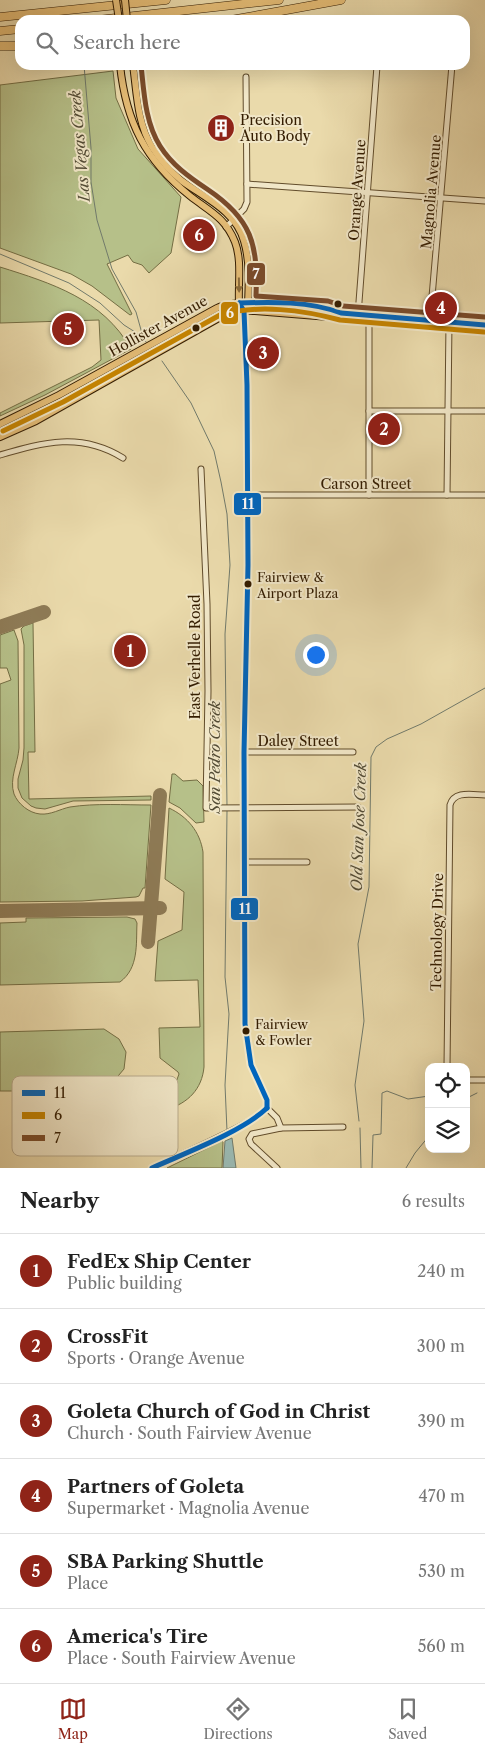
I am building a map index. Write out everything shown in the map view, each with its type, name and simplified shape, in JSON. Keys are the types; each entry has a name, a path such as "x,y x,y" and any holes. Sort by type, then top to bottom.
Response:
{"highway":[{"path":"85,9 124,0"},
{"path":"21,15 166,0"},
{"path":"143,15 279,0"},
{"path":"258,15 341,0"},
{"path":"0,17 15,16"},
{"path":"0,31 15,30"},
{"path":"0,46 15,46"}],"main road":[{"path":"116,0 118,15"},
{"path":"124,0 126,15"},
{"path":"121,70 126,105 134,126 153,159 163,172 181,188 214,212 235,242 239,303 244,311"},
{"path":"134,70 142,126 158,156 178,177 216,204 233,221 244,241 248,264 248,303 244,311"},
{"name":"Hollister Avenue","path":"0,424 59,395 222,305 248,303 327,308 340,313 358,315 485,325"},
{"name":"Hollister Avenue","path":"0,436 36,422 227,315 244,311 328,317 340,313"}],"street":[{"name":"Orange Avenue","path":"358,315 377,70"},
{"name":"Magnolia Avenue","path":"430,320 452,70"},
{"path":"226,227 244,209 247,202 246,77"},
{"path":"247,184 485,201"},
{"path":"178,1156 236,1128 262,1114 267,1108 267,1100 251,1065 245,1028 244,752 248,633 247,377 244,311"},
{"path":"369,316 369,495"},
{"path":"448,495 449,322"},
{"path":"369,411 485,412"},
{"path":"0,455 48,442 60,441 99,447 123,458"},
{"name":"East Verhelle Road","path":"201,469 207,644 206,808 358,807"},
{"name":"Carson Street","path":"247,495 485,494"},
{"name":"Daley Street","path":"244,752 352,752"},
{"name":"Technology Drive","path":"447,1063 450,805 452,799 458,795 485,795"},
{"path":"244,862 307,862"},
{"path":"470,1080 485,1080"},
{"path":"267,1108 277,1118 281,1128"},
{"path":"276,1168 251,1144 249,1139 254,1133 281,1128 343,1127"},
{"path":"152,1168 177,1156"}],"green space":[{"path":"113,71 116,98 138,149 181,197 171,253 149,273 142,265 133,262 128,255 107,264 132,314 130,315 92,286 71,274 0,248 0,85"},
{"path":"0,267 56,287 91,305 106,317 131,349 45,395 0,416 0,413 92,367 101,360 99,320 0,323"},
{"path":"33,623 35,752 28,752 29,799 151,796 151,800 73,801 45,809 31,806 22,798 18,788 24,748 24,645 21,629"},
{"path":"14,630 18,641 19,748 13,777 14,794 24,807 40,814 48,814 80,806 151,805 145,888 143,888 139,896 82,901 0,902 0,684 11,680 7,668 0,668 0,635"},
{"path":"172,774 175,774 183,781 197,780 203,786 204,822 196,823 180,808 169,802"},
{"path":"169,808 182,816 192,826 199,838 203,852 204,1067 203,1075 193,1094 178,1105 179,1074 160,1058 159,1028 200,1027 198,980 155,981 158,941 182,930 184,892 165,879"},
{"path":"127,917 135,919 137,923 136,947 131,970 120,982 0,985 0,923 26,922 26,918"},
{"path":"104,1029 119,1039 126,1052 124,1069 118,1076 12,1076 12,1091 0,1091 0,1032"},
{"path":"222,1141 222,1168 167,1168"}],"water":[{"path":"232,1138 236,1168 223,1168 225,1141"}],"waterway":[{"name":"Las Vegas Creek","path":"84,70 91,148 91,182 97,220 112,269 136,312 143,337"},
{"name":"San Pedro Creek","path":"0,254 69,283 100,303 124,325 143,337 146,342"},
{"name":"San Pedro Creek","path":"162,361 191,403 214,451 227,514 230,565 225,634 227,807"},
{"name":"Old San Jose Creek","path":"359,1121 355,1085 364,1021 358,944 369,887 371,757 376,747 387,739 421,724 485,688"},
{"name":"San Pedro Creek","path":"227,811 225,977 229,1014 225,1085 227,1131"},
{"path":"372,1168 373,1135 381,1134 382,1093 387,1091 408,1099 425,1097"},
{"path":"470,1096 477,1093"},
{"name":"Old San Jose Creek","path":"360,1128 361,1168"},
{"path":"406,1168 425,1141"}],"taxiway":[{"path":"0,627 44,612"},
{"path":"148,942 160,795"},
{"path":"0,911 160,908"}],"transit line":[{"name":"7","path":"141,70 148,117 160,146 181,170 222,200 243,222 249,234 256,262 256,296 328,301 343,306 485,317"},
{"name":"11","path":"239,303 244,311 247,385 248,565 244,752 245,1024 251,1065 267,1100 267,1108"},
{"name":"11","path":"239,303 304,304 341,313 485,325"},
{"name":"6","path":"3,431 63,402 220,315 234,312 264,309 296,311 340,320 484,332"},
{"name":"11","path":"152,1168 228,1134 267,1108"}],"place":[{"name":"Precision Auto Body","path":"221,128"},
{"name":"America's Tire","path":"199,235"},
{"name":"Partners of Goleta","path":"441,308"},
{"name":"SBA Parking Shuttle","path":"68,329"},
{"name":"Goleta Church of God in Christ","path":"263,353"},
{"name":"CrossFit","path":"384,429"},
{"name":"Fairview & Airport Plaza","path":"248,584"},
{"name":"FedEx Ship Center","path":"130,651"},
{"name":"Fairview & Fowler","path":"246,1031"}]}
